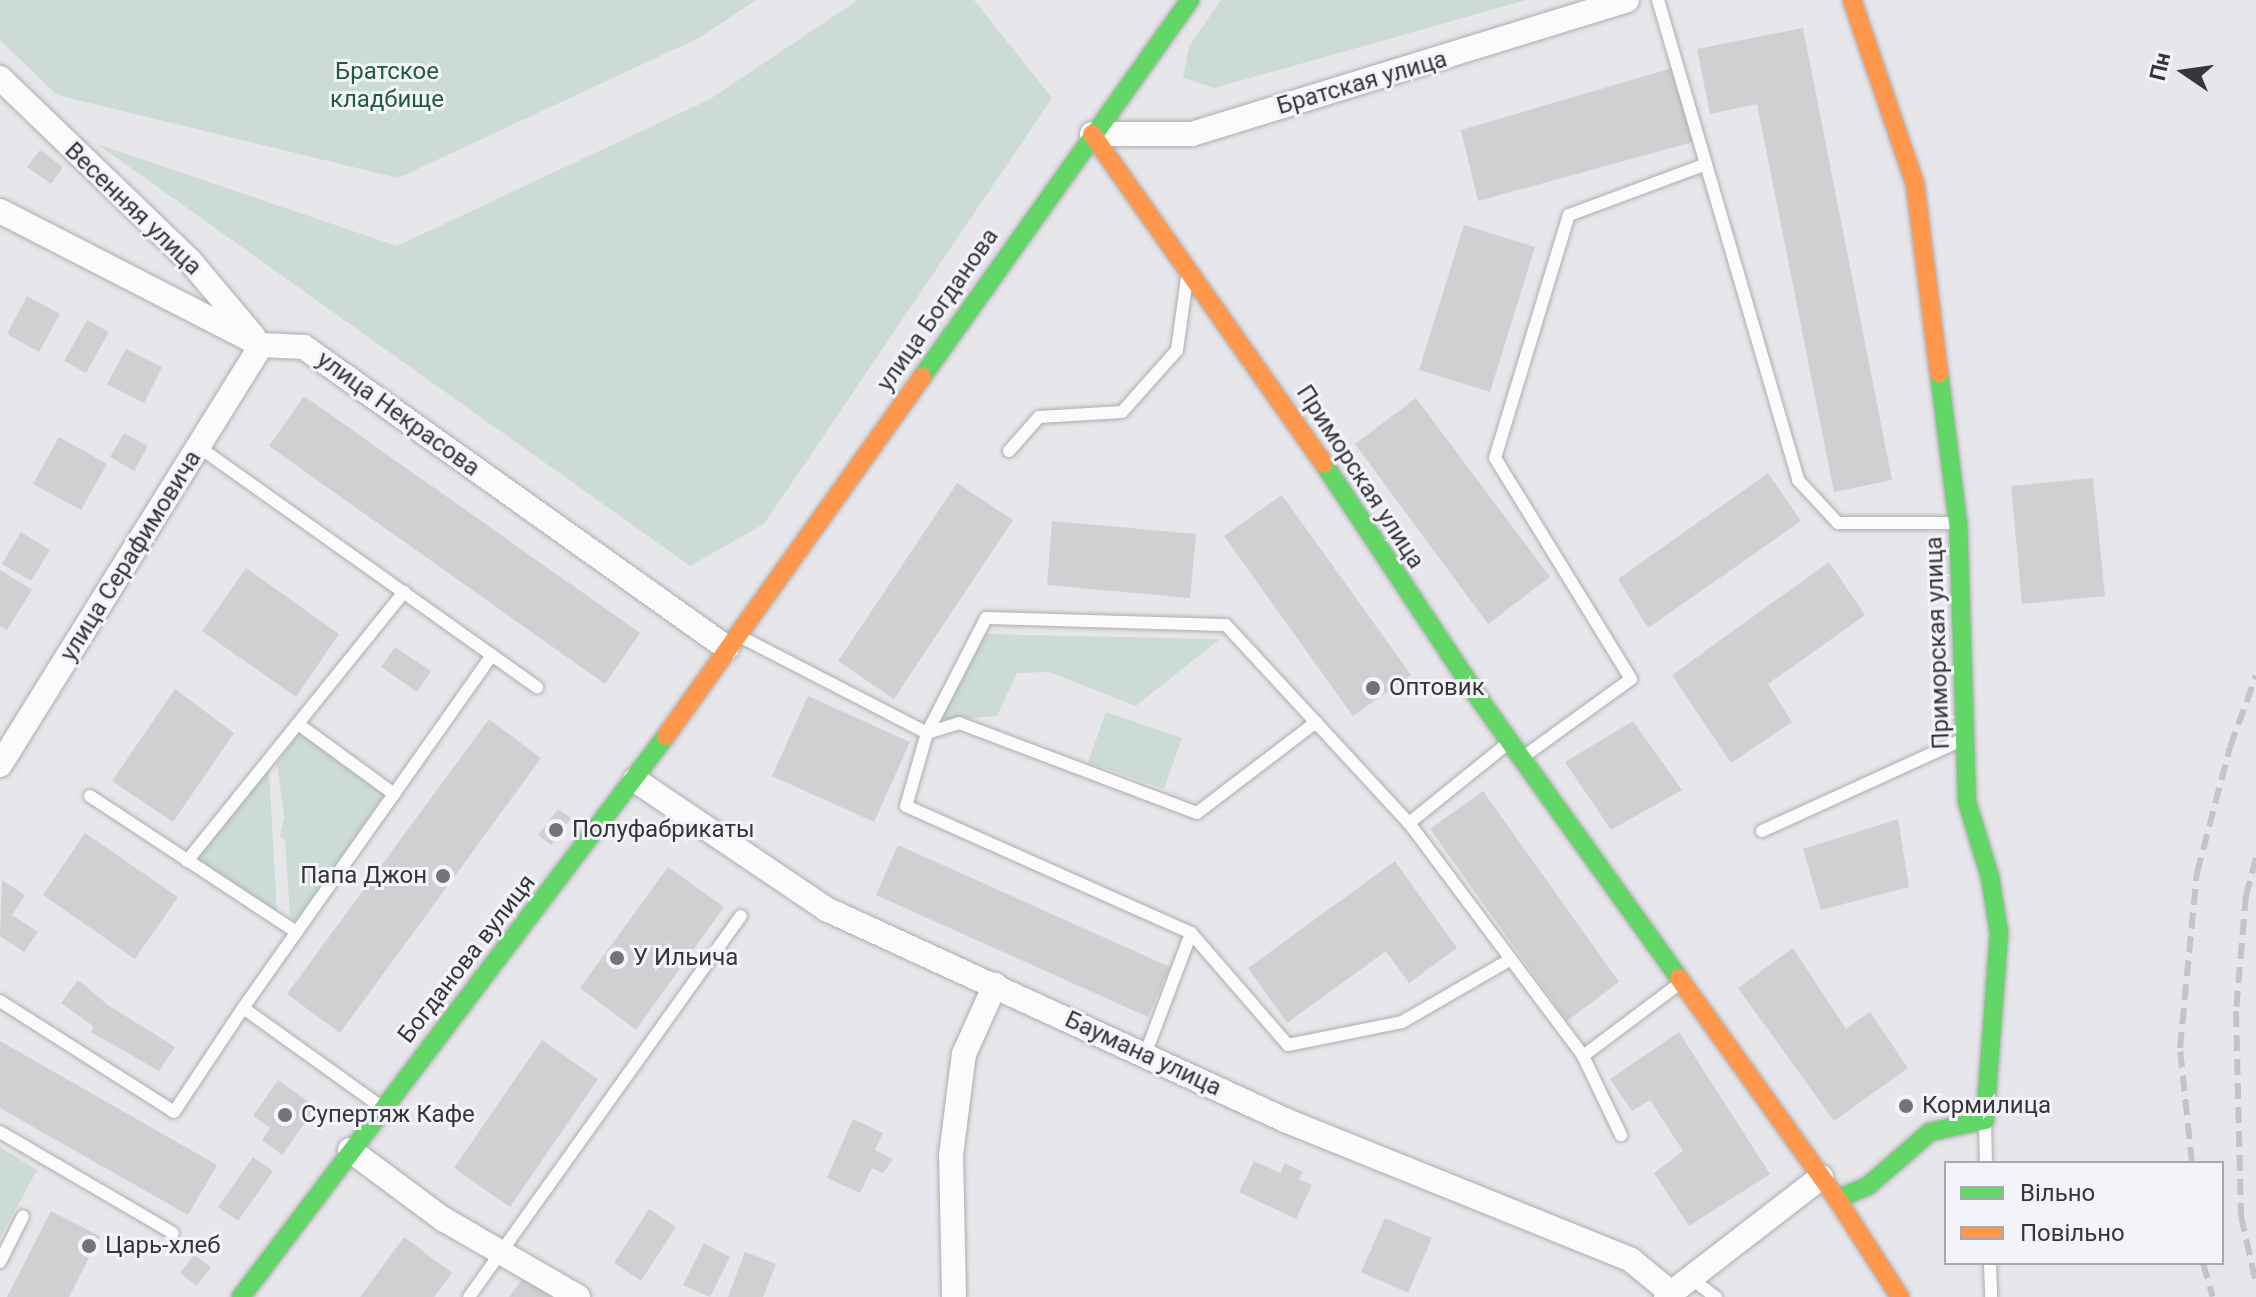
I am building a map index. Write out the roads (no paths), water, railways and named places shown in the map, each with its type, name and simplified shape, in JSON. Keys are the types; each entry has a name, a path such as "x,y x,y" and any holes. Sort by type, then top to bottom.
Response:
{"street":[{"name":"улица Богданова","path":"732,642 1190,0"},
{"name":"Братская улица","path":"1092,134 1192,134 1581,7 1627,0"},
{"name":"Приморская улица","path":"1852,0 1915,184 1939,408 1958,523 1967,802 1990,877 1999,933 1985,1120"},
{"name":"Весенняя улица","path":"0,78 190,261 261,345"},
{"name":"Приморская улица","path":"1092,134 1188,267 1520,759 1679,984 1837,1199 1900,1297"},
{"name":"улица Некрасова","path":"0,211 261,345 304,347 732,642"},
{"name":"улица Серафимовича","path":"3,753 261,345"},
{"name":"Богданова вулиця","path":"241,1297 350,1150 635,780 732,642"},
{"name":"Баумана улица","path":"635,780 826,909 1285,1120 1631,1260 1675,1289"},
{"path":"955,1296 951,1155 964,1054 995,985"},
{"path":"1837,1199 1868,1186 1930,1132 1985,1120"},
{"path":"350,1150 499,1253 578,1297"},
{"path":"1675,1289 1821,1177"}],"lane":[{"path":"1658,0 1798,480 1838,523 1958,523"},
{"path":"1520,759 1631,679 1495,458 1569,215 1706,164"},
{"path":"1009,451 1039,417 1122,412 1177,350 1188,267"},
{"path":"199,447 537,687"},
{"path":"187,861 404,592"},
{"path":"1511,959 1402,1022 1288,1045 1191,933 906,806 927,733 986,618 1226,625 1409,823 1511,959 1583,1056 1621,1135"},
{"path":"732,642 927,733 959,723 1197,813 1316,722"},
{"path":"0,1001 174,1112 243,1008 492,655"},
{"path":"298,724 394,794"},
{"path":"1762,831 1965,738"},
{"path":"1409,823 1509,742"},
{"path":"90,796 296,932"},
{"path":"469,1297 741,916"},
{"path":"1145,1055 1191,933"},
{"path":"1583,1056 1679,984"},
{"path":"243,1008 383,1108"},
{"path":"1985,1120 1986,1161"},
{"path":"0,1132 173,1233"},
{"path":"0,1262 23,1216"},
{"path":"1990,1265 1991,1297"},
{"path":"1675,1289 1716,1297"}],"railway":[{"path":"2192,1161 2180,1048 2197,873 2230,747 2256,676"},
{"path":"2256,858 2246,895 2236,1011 2241,1216 2256,1283"},
{"path":"2204,1265 2213,1297"}],"place":[{"name":"Оптовик","path":"1373,688"},
{"name":"Полуфабрикаты","path":"556,830"},
{"name":"Папа Джон","path":"443,876"},
{"name":"У Ильича","path":"617,958"},
{"name":"Кормилица","path":"1906,1106"},
{"name":"Супертяж Кафе","path":"285,1115"},
{"name":"Царь-хлеб","path":"89,1246"}],"park label":[{"name":"Братское кладбище","path":"387,86"}]}
